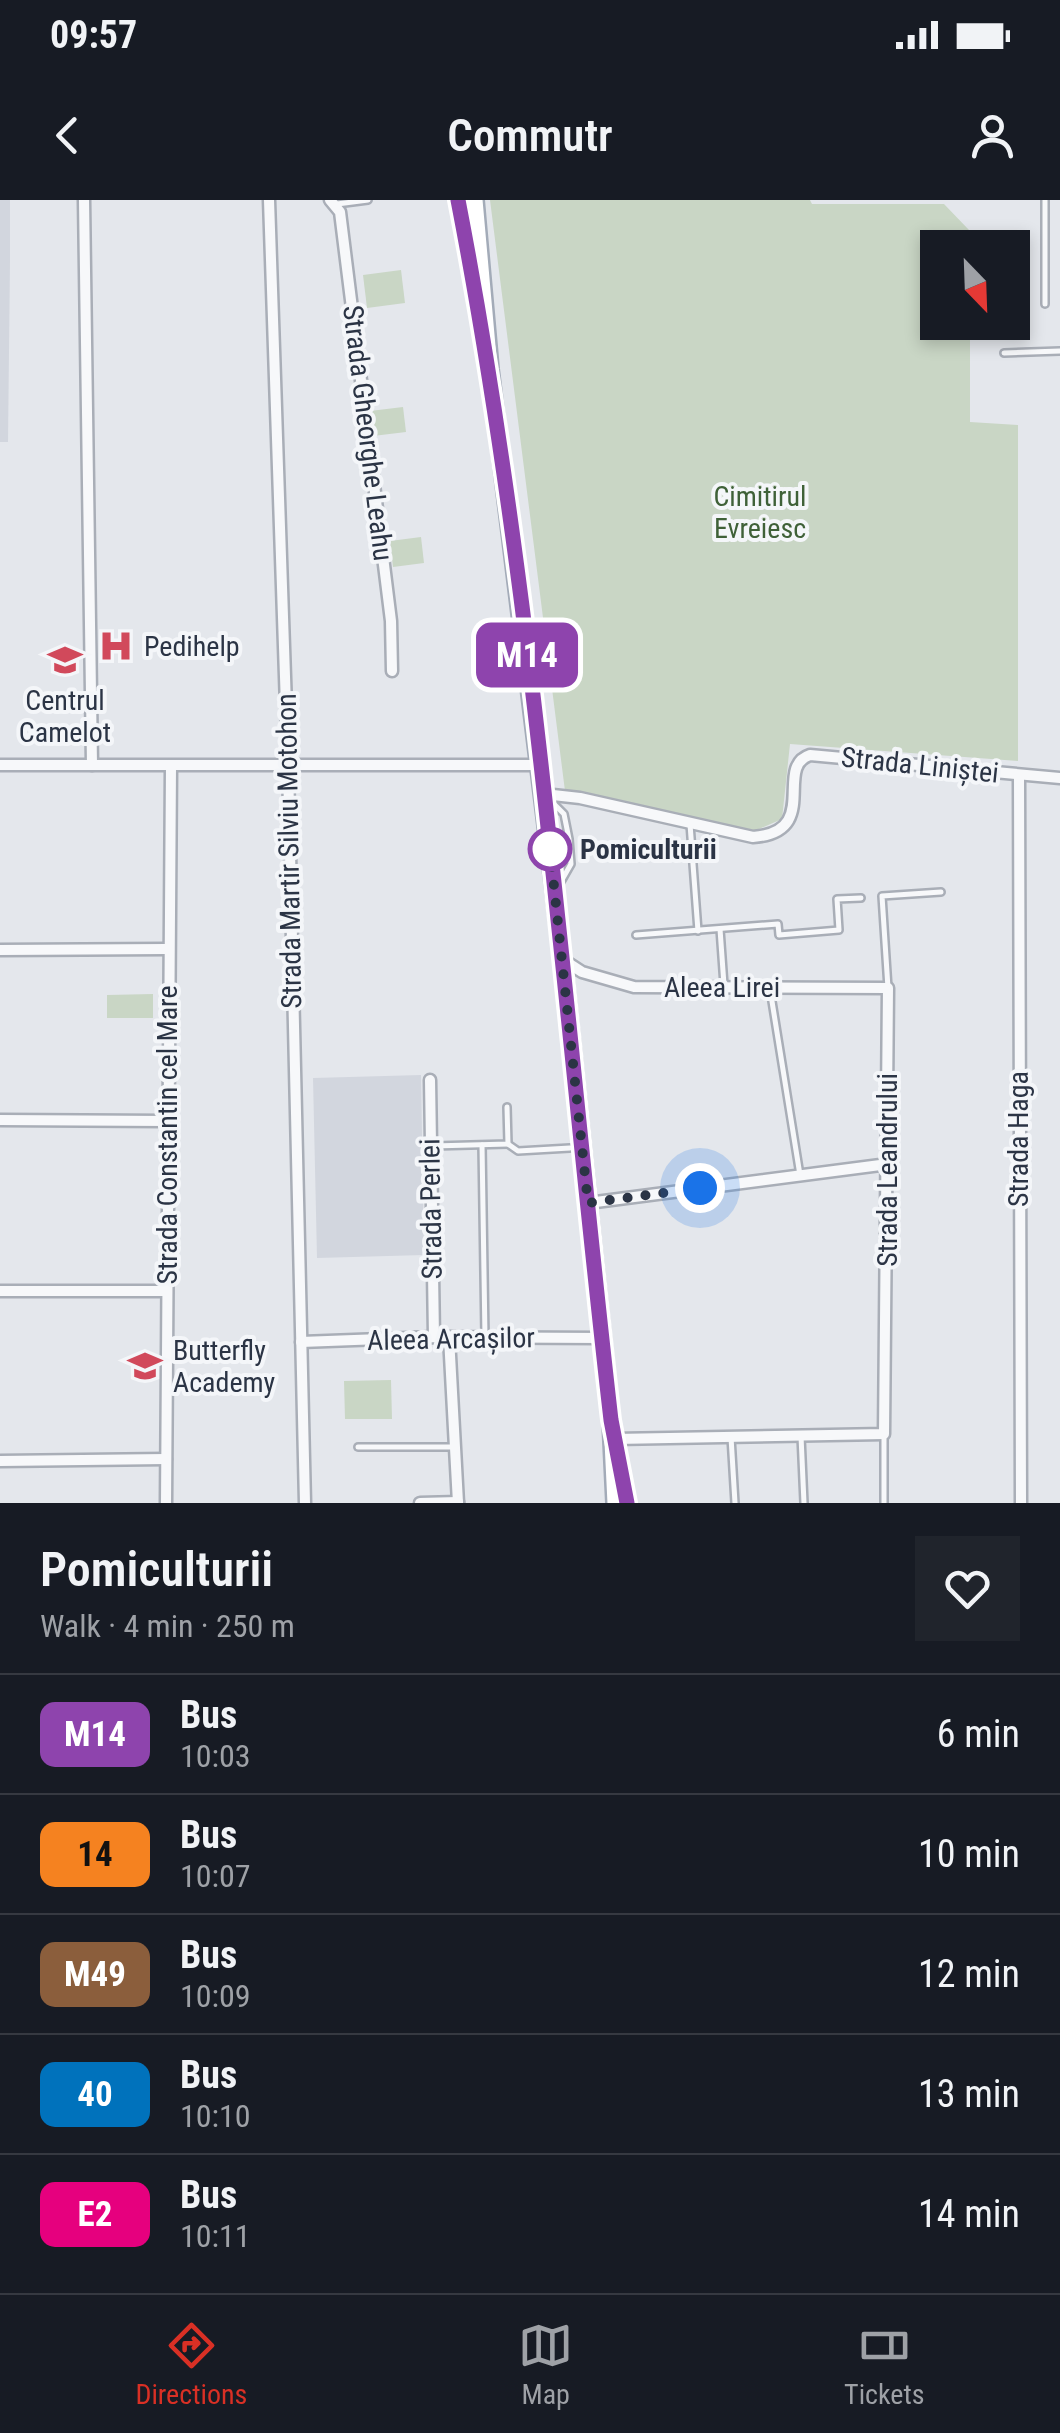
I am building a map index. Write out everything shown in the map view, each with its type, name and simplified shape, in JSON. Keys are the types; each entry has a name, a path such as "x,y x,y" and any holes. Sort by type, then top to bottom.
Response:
{"main road":[{"path":"458,200 490,369"},
{"path":"475,200 490,369 555,892 611,1420 616,1503"},
{"path":"611,1420 627,1503"}],"street":[{"path":"84,200 92,765"},
{"name":"Strada Martir Silviu Motohon","path":"269,200 288,766 305,1503"},
{"name":"Strada Gheorghe Leahu","path":"333,202 343,231 391,621 392,671"},
{"name":"Strada Liniștei","path":"544,794 580,798 753,837 780,830 792,817 796,768 799,760 810,755 1060,778"},
{"path":"0,765 541,765"},
{"name":"Strada Constantin cel Mare","path":"166,1503 171,766"},
{"name":"Strada Haga","path":"1018,776 1021,1503"},
{"path":"0,950 167,949"},
{"name":"Aleea Lirei","path":"562,959 582,972 634,987 888,988"},
{"name":"Strada Leandrului","path":"884,1434 888,988"},
{"name":"Strada Perlei","path":"430,1080 434,1337"},
{"path":"0,1120 167,1121"},
{"path":"588,1203 888,1164"},
{"path":"0,1291 166,1291"},
{"name":"Aleea Arcașilor","path":"301,1342 434,1337 602,1338"},
{"path":"420,1503 458,1502 449,1337"},
{"path":"615,1439 884,1434"},
{"path":"0,1461 166,1459"}],"lane":[{"path":"333,202 368,200"},
{"path":"1045,200 1045,304"},
{"path":"1004,352 1060,351"},
{"path":"690,822 698,930"},
{"name":"Strada Leandrului","path":"888,988 882,896 941,892"},
{"path":"636,935 778,924 779,935 839,930 837,900 861,898"},
{"path":"720,929 724,986"},
{"path":"770,986 800,1175"},
{"path":"507,1107 508,1144"},
{"path":"430,1146 508,1144 518,1151 570,1148"},
{"path":"482,1145 485,1337"},
{"name":"Strada Leandrului","path":"884,1434 884,1503"},
{"path":"731,1436 736,1503"},
{"path":"801,1436 804,1503"},
{"path":"358,1448 455,1446"}],"shaded area":[{"path":"0,200 10,200 8,442 0,442"},
{"path":"421,1075 424,1255 317,1258 313,1078"}],"green space":[{"name":"Cimitirul Evreiesc","path":"490,200 944,204 969,230 920,230 920,340 970,340 970,422 1018,425 1018,761 790,744 782,819 752,832 565,791"},
{"path":"401,270 405,303 367,308 363,275"},
{"path":"403,407 406,432 373,436 370,411"},
{"path":"421,537 424,563 393,567 390,541"},
{"path":"153,994 153,1018 107,1018 107,995"},
{"path":"391,1380 392,1419 345,1419 344,1381"}],"bus line":[{"name":"M14","path":"458,200 490,369 541,765 611,1420 627,1503"}],"place":[{"name":"Pedihelp","path":"116,646"},
{"name":"Centrul Camelot","path":"65,660"},
{"name":"Pomiculturii","path":"550,849"},
{"name":"Butterfly Academy","path":"145,1366"}],"route":[{"path":"550,849 588,1203 700,1188"}]}
